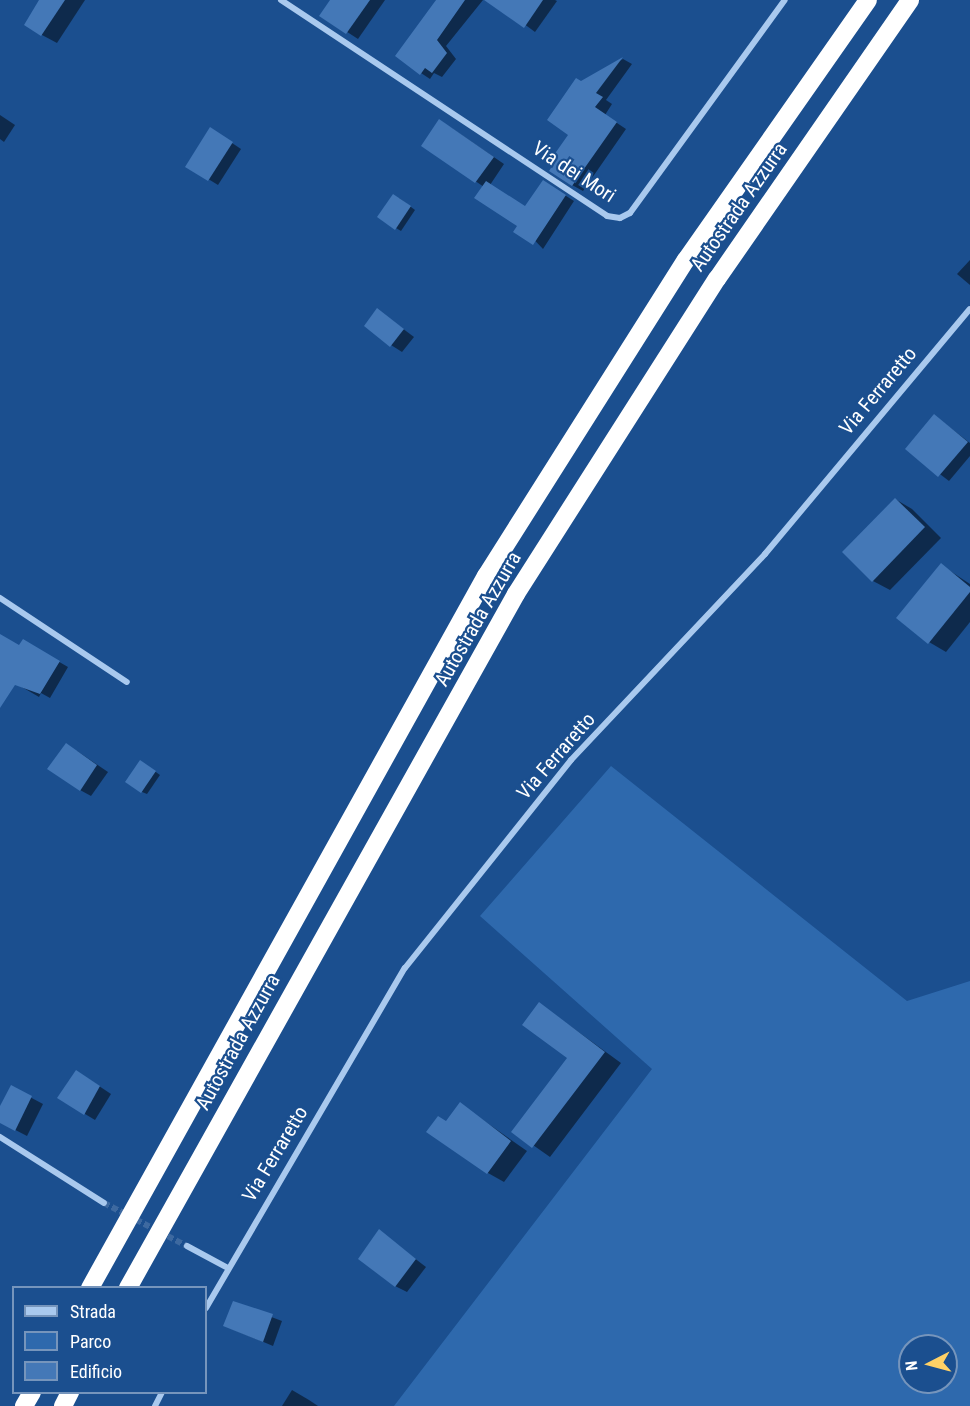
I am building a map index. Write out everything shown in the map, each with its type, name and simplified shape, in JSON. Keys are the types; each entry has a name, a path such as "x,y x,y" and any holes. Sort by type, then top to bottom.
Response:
{"highway":[{"name":"Autostrada Azzurra","path":"91,1286 486,576 686,260 868,0"},
{"name":"Autostrada Azzurra","path":"129,1286 516,594 717,279 910,0"}],"street":[{"name":"Via dei Mori","path":"281,0 607,216 620,218 630,213 784,0"},
{"name":"Via Ferraretto","path":"207,1306 226,1267 405,968 571,760 765,554 970,309"},
{"path":"0,598 127,682"},
{"path":"0,1137 104,1203"},
{"path":"187,1245 226,1267"}],"green space":[{"path":"611,766 907,1001 970,981 970,1406 394,1406 652,1069 480,916"}],"building":[{"path":"39,0 65,0 41,36 24,25"},
{"path":"330,0 370,0 346,34 319,16"},
{"path":"436,0 465,0 437,40 447,53 432,73 425,68 420,75 395,56"},
{"path":"484,0 543,0 524,28"},
{"path":"623,57 596,93 603,97 595,107 617,122 572,186 549,171 553,165 549,162 568,135 547,120 576,78 581,81"},
{"path":"439,119 494,157 475,183 421,146"},
{"path":"210,127 233,142 208,181 185,167"},
{"path":"543,180 566,195 533,245 513,232 517,226 474,198 486,181 525,206"},
{"path":"393,194 411,206 395,230 377,217"},
{"path":"377,308 404,329 390,347 364,326"},
{"path":"934,414 968,442 938,477 905,449"},
{"path":"895,498 925,527 872,582 842,552"},
{"path":"941,563 970,587 970,592 928,644 896,618"},
{"path":"0,634 19,645 23,639 60,661 40,694 15,685 0,708"},
{"path":"66,743 97,765 80,791 47,769"},
{"path":"140,760 156,771 141,793 125,782"},
{"path":"539,1002 605,1052 532,1148 511,1132 567,1058 522,1025"},
{"path":"76,1070 100,1086 84,1115 57,1098"},
{"path":"11,1085 32,1096 15,1131 0,1123 0,1106"},
{"path":"460,1102 511,1141 487,1174 426,1132 438,1116 446,1121"},
{"path":"379,1229 416,1259 395,1287 358,1259"},
{"path":"233,1301 273,1314 263,1342 223,1326"}],"tunnel":[{"path":"104,1203 187,1246"}]}
